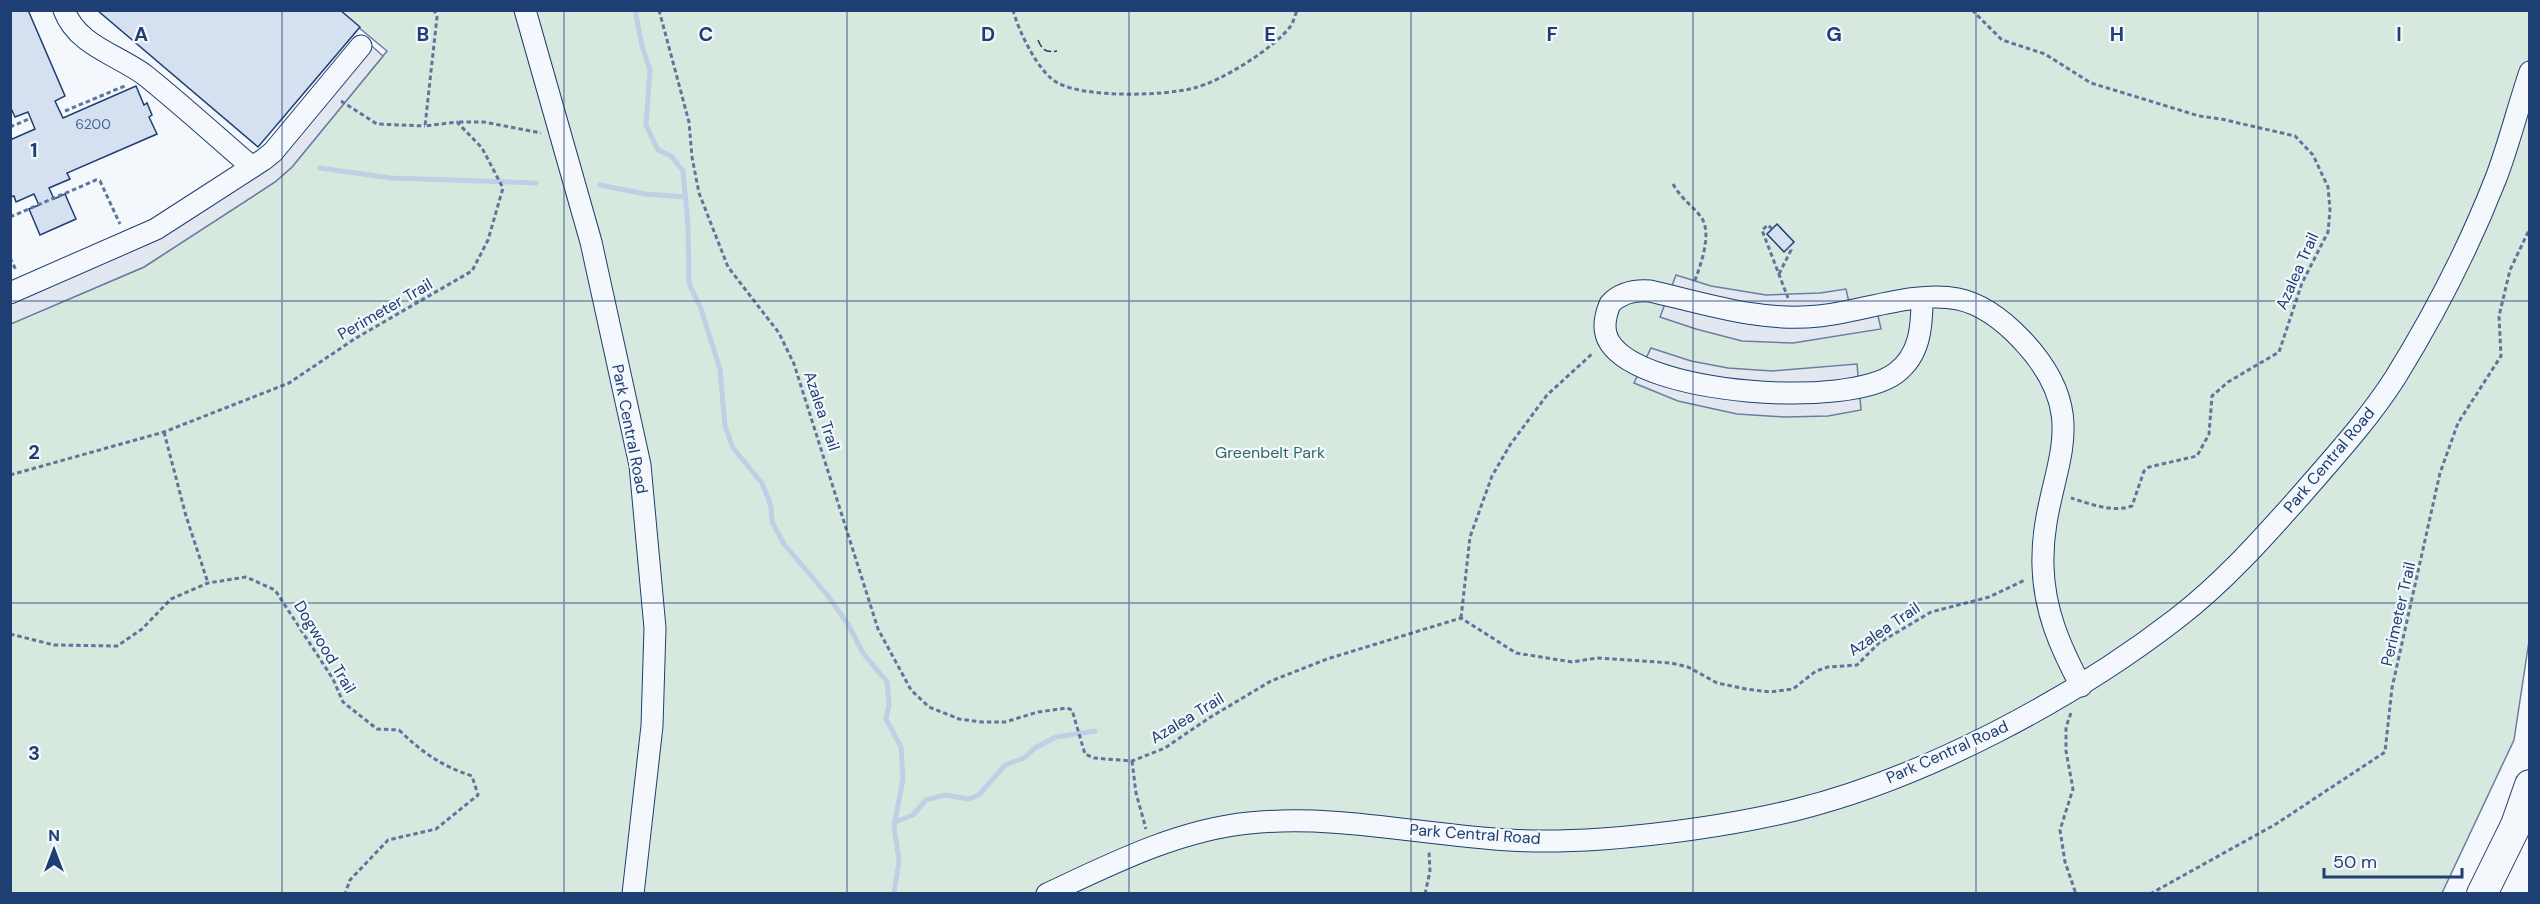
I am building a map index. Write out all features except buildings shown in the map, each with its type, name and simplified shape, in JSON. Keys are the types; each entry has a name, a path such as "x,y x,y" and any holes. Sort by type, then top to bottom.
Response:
{"highway":[{"path":"2482,894 2516,825 2529,785"}],"street":[{"path":"64,10 70,23 92,44 143,74 252,167"},
{"name":"Park Central Road","path":"525,10 596,263 640,465 655,628 652,726 633,894"},
{"path":"10,293 156,229 252,167 273,152 361,46"},
{"name":"Park Central Road","path":"1047,894 1143,851 1204,831 1248,823 1314,820 1512,840 1600,839 1699,829 1796,810 1860,790 1941,757 2050,704 2081,686 2179,617 2244,558 2354,435 2392,382 2437,306 2496,178 2529,72"},
{"path":"1922,299 1918,342 1903,367 1884,379 1828,391 1769,394 1702,385 1637,363 1616,351 1607,337 1605,319 1610,304 1627,292 1650,291 1734,312 1788,318 1847,312 1922,299 1956,298 1980,308 2019,337 2040,362 2060,400 2064,417 2054,493 2045,535 2043,573 2053,627 2081,686"}],"path":[{"path":"425,126 437,17 434,10"},
{"name":"Azalea Trail","path":"659,10 689,122 692,157 699,193 728,267 779,333 794,364 878,629 911,690 929,707 959,719 1005,722 1038,712 1067,708 1072,710 1085,754 1094,759 1132,761 1165,748 1209,718 1271,681 1327,659 1461,618 1516,653 1572,662 1597,658 1671,663 1688,667 1726,686 1770,692 1799,687 1816,671 1828,667 1857,665 1879,643 1930,612 1989,597 2043,573"},
{"path":"1013,10 1017,28 1033,56 1057,83 1101,94 1145,94 1194,88 1238,70 1291,27 1297,10"},
{"name":"Azalea Trail","path":"1972,10 2002,40 2045,54 2091,83 2199,116 2295,136 2313,155 2328,187 2331,210 2328,232 2302,283 2279,352 2228,382 2212,396 2209,434 2197,456 2149,466 2144,471 2132,506 2125,509 2107,508 2054,493"},
{"path":"65,111 135,81"},
{"path":"326,88 366,120 377,124 425,126 457,122 484,122 561,135"},
{"path":"10,127 31,118"},
{"name":"Perimeter Trail","path":"10,475 164,432 289,383 356,338 472,271 488,240 503,188 482,148 457,122"},
{"path":"10,217 96,180 100,181 118,222 126,227"},
{"path":"1673,184 1681,198 1701,217 1704,227 1705,242 1688,301"},
{"path":"1772,229 1768,225 1762,230 1788,296 1788,318"},
{"name":"Perimeter Trail","path":"2150,894 2276,824 2385,752 2392,688 2440,473 2458,423 2501,356 2499,316 2510,270 2529,228"},
{"path":"1779,274 1791,250 1788,247"},
{"path":"1461,618 1470,537 1491,476 1510,445 1547,395 1573,374 1607,337"},
{"path":"164,432 186,516 208,583"},
{"name":"Dogwood Trail","path":"10,634 54,645 117,646 142,629 171,599 208,583 246,577 275,590 333,679 343,702 376,729 399,730 425,755 450,769 472,776 478,795 436,829 388,840 350,880 345,894"},
{"path":"2076,894 2065,862 2060,830 2073,789 2066,751 2066,727 2081,686"},
{"path":"1132,761 1136,793 1149,836 1143,851"},
{"path":"1425,894 1430,871 1429,832"}],"green space":[{"name":"Greenbelt Park","path":"339,11 2529,11 2529,641 2514,740 2442,893 11,893 10,324 144,267 275,182 292,167 387,51"}],"shaded area":[{"path":"365,40 383,56 292,167 275,182 144,267 11,324 10,293 252,167"},
{"path":"1676,275 1711,286 1766,295 1820,293 1846,289 1851,311 1876,307 1881,329 1793,343 1742,341 1696,329 1660,317"},
{"path":"1651,348 1691,361 1728,368 1772,371 1857,364 1861,410 1828,416 1784,417 1737,414 1678,401 1634,383"}],"waterway":[{"path":"635,10 642,46 650,70 646,125 658,150 671,156 683,171 688,225 689,283 701,309 720,369 725,426 733,448 762,483 771,506 772,522 784,544 829,597 849,626 863,653 887,682 889,705 886,719 901,747 903,779 894,826 899,861 894,894"},
{"path":"320,168 391,178 536,183"},
{"path":"600,185 645,194 686,197"},
{"path":"895,822 913,815 926,800 945,795 969,799 979,795 1005,765 1024,758 1035,748 1056,737 1095,731"}],"fence":[{"path":"1038,40 1045,50 1057,51"}]}
